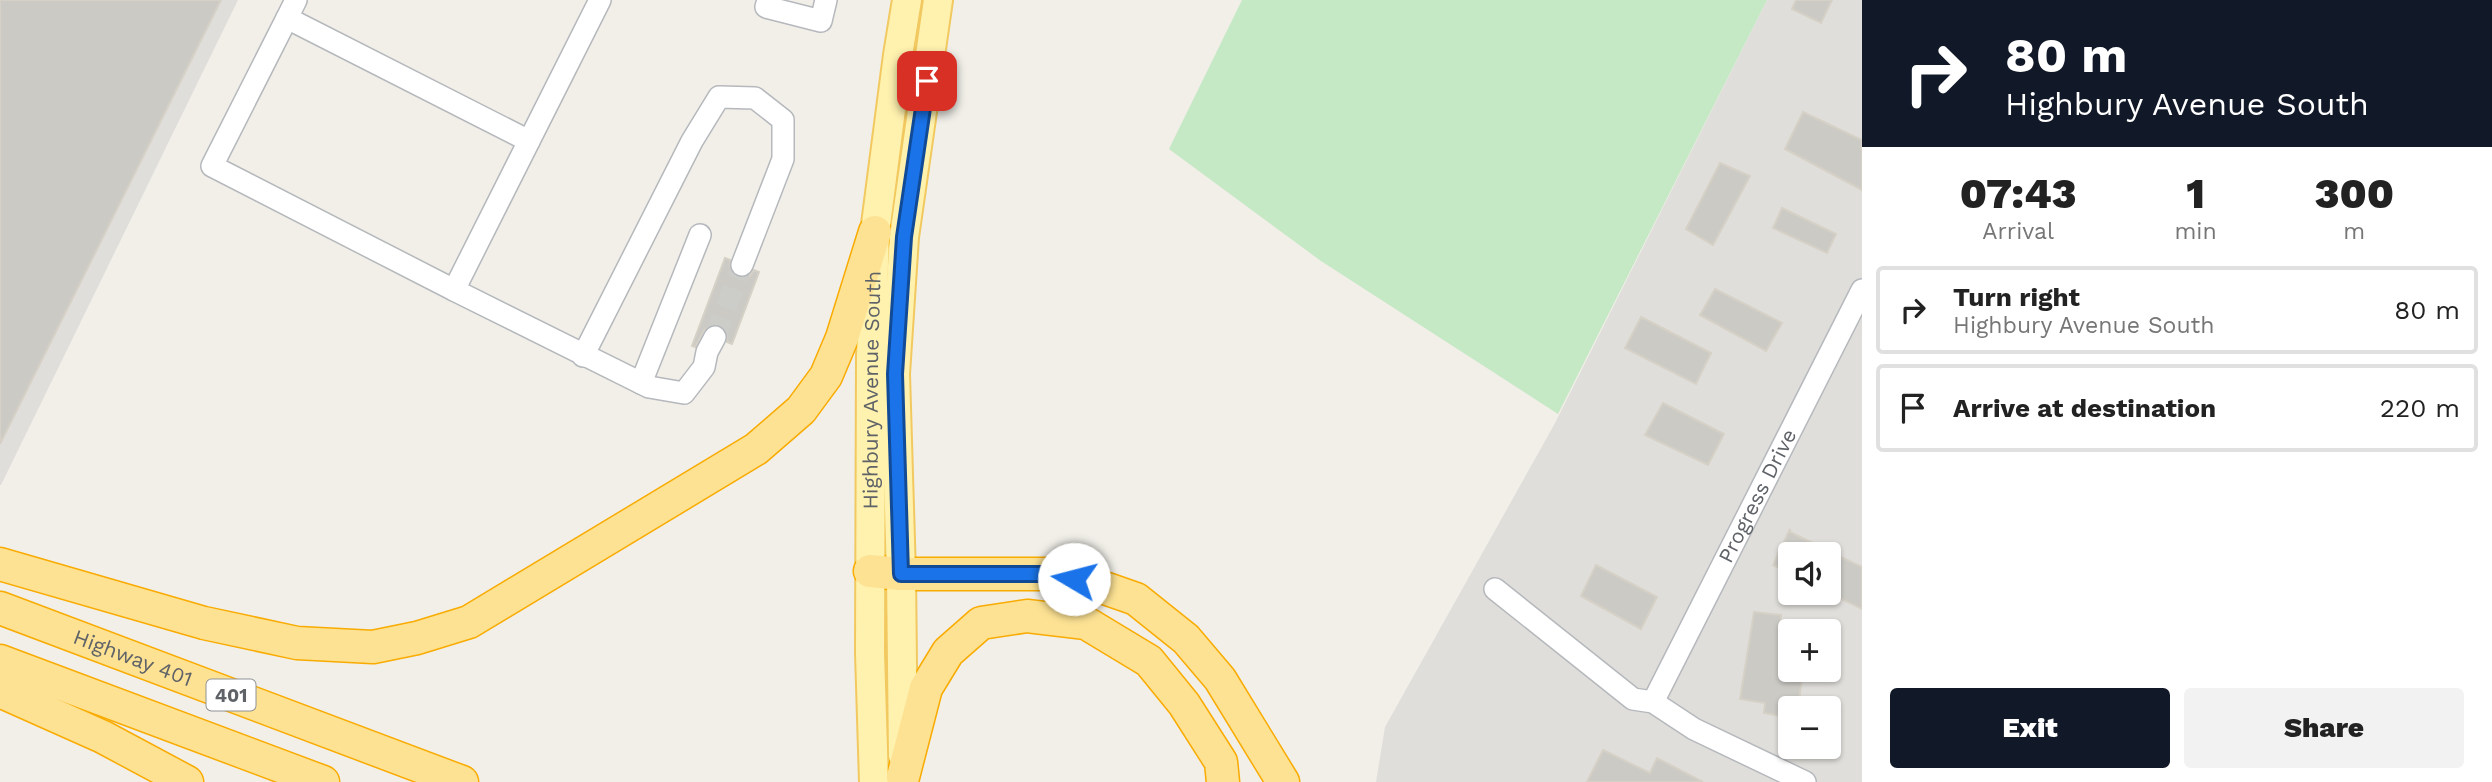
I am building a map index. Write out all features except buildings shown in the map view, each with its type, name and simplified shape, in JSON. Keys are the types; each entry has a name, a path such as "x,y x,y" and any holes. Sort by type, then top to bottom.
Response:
{"highway":[{"path":"0,564 204,623 297,643 373,647 417,638 469,622 756,449 801,410 826,376 837,351 875,232"},
{"path":"870,571 901,574 1056,574 1136,599 1186,639 1220,678 1283,782"},
{"name":"Highway 401","path":"0,608 462,782"},
{"path":"893,780 926,688 948,652 981,623 1027,616 1086,623 1149,662 1184,704 1221,762 1223,782"},
{"name":"401","path":"0,661 323,782"},
{"path":"0,691 103,737 187,782"}],"main road":[{"name":"Highbury Avenue South","path":"893,780 870,653 871,357 875,232 907,0"},
{"name":"Highbury Avenue South","path":"893,780 901,574 895,374 904,237 938,0"}],"street":[{"path":"454,290 600,0"},
{"path":"768,0 766,7 821,21 826,0"},
{"path":"529,141 291,9 212,166 583,356 649,387 684,393 704,366 707,352 715,337"},
{"path":"583,356 692,141 719,97 754,98 783,120 783,159 742,265"},
{"path":"641,383 700,236"},
{"name":"Progress Drive","path":"1653,702 1862,290"},
{"path":"1494,589 1633,699 1653,702 1694,729 1805,782"}],"shaded area":[{"path":"0,0 238,0 1,485 0,485"},
{"path":"1767,0 1862,0 1862,782 1376,782 1385,727 1554,425"}],"green space":[{"path":"1242,0 1767,0 1558,414 1321,261 1169,149"}],"tunnel":[{"path":"715,337 742,265"}],"route":[{"path":"927,81 904,237 895,374 901,574 1056,574 1074,579"}]}
